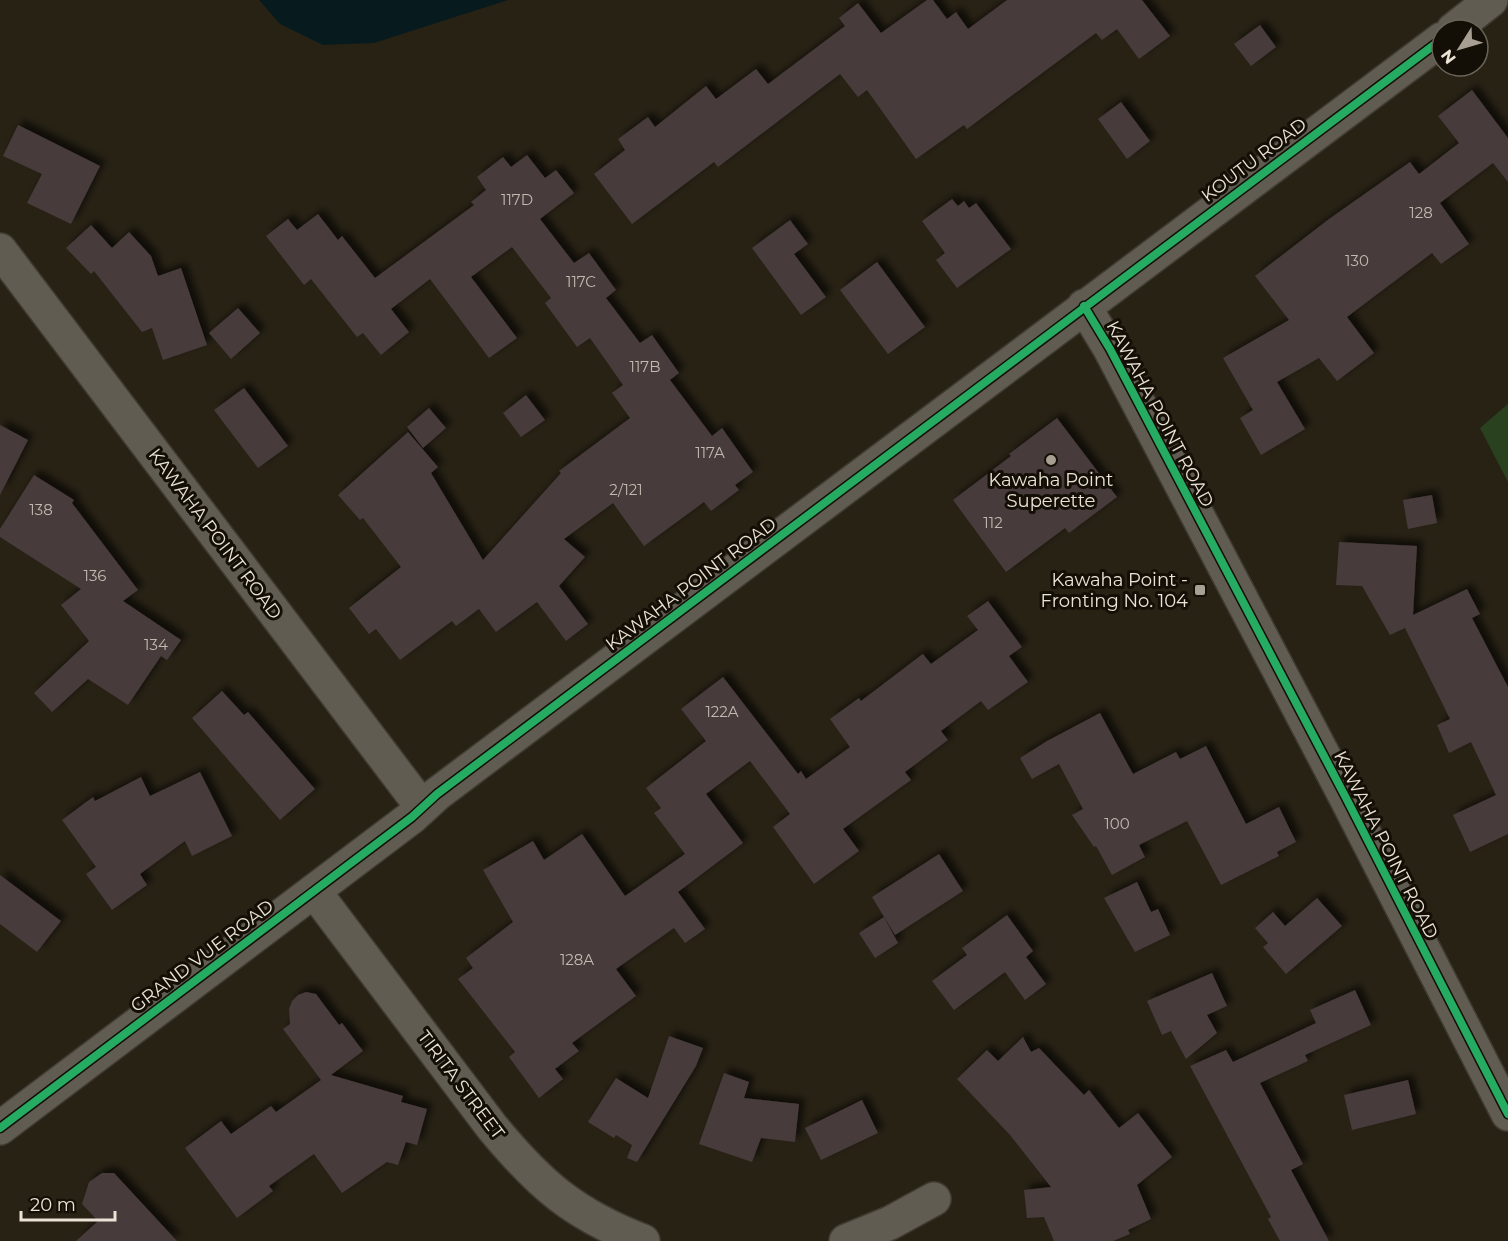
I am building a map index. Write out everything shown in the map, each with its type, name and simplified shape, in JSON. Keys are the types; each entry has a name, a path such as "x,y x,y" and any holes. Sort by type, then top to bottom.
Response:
{"street":[{"path":"1469,18 1491,0"},
{"name":"KOUTU ROAD","path":"1084,306 1430,48"},
{"name":"KAWAHA POINT ROAD","path":"0,250 422,807 1084,306 1110,349 1345,796 1508,1114"},
{"name":"GRAND VUE ROAD","path":"0,1128 412,817 422,807"},
{"name":"TIRITA STREET","path":"314,891 492,1127 523,1164 547,1187 584,1214 643,1241"},
{"path":"846,1241 890,1223 934,1199"}],"green space":[{"path":"1508,404 1508,482 1480,428"}],"water":[{"path":"259,0 508,0 374,43 323,45 280,24"}],"building":[{"path":"927,0 933,0 947,19 956,12 968,29 1007,0 1142,0 1170,36 1139,59 1117,29 1102,40 1096,33 967,129 964,125 916,159 867,90 858,97 840,74 718,167 714,162 632,224 594,174 625,150 618,139 648,117 655,127 706,86 716,99 756,69 768,84 845,26 839,18 858,3 881,33"},
{"path":"1260,25 1276,47 1251,66 1234,44"},
{"path":"1472,90 1508,138 1508,182 1493,163 1440,203 1469,244 1441,264 1432,253 1347,317 1374,353 1337,381 1319,358 1277,382 1305,429 1261,455 1240,418 1253,410 1223,358 1289,320 1255,276 1329,219 1410,162 1419,174 1459,143 1438,116"},
{"path":"1121,102 1150,141 1127,159 1098,119"},
{"path":"18,125 100,166 71,224 27,203 42,174 3,156"},
{"path":"527,155 545,178 556,170 574,193 540,219 574,263 589,253 616,290 606,298 640,343 652,335 679,373 670,380 712,436 722,428 753,472 735,485 739,490 711,511 704,502 644,546 613,503 564,539 585,557 559,586 588,624 566,641 537,602 496,632 479,609 456,626 452,621 400,660 376,629 369,634 349,608 401,567 363,518 360,520 338,495 408,432 438,467 431,473 483,560 561,473 559,471 630,418 612,393 623,385 590,338 577,347 545,303 551,298 512,247 471,277 517,338 489,358 430,279 391,309 409,332 381,355 363,333 357,337 311,279 304,285 266,236 288,219 297,230 318,214 338,240 342,236 375,278 474,205 471,202 486,190 477,177 503,157 511,167"},
{"path":"952,199 958,206 964,201 969,208 976,203 1011,249 957,288 936,260 945,253 922,221"},
{"path":"790,220 808,244 794,254 826,297 801,315 752,248"},
{"path":"91,225 112,248 129,232 151,256 158,276 181,268 207,345 163,360 152,328 142,332 94,271 91,274 66,248"},
{"path":"877,262 925,327 888,354 840,290"},
{"path":"238,308 260,333 231,359 209,333"},
{"path":"244,388 288,446 258,468 214,410"},
{"path":"526,395 545,420 521,437 503,413"},
{"path":"429,408 446,428 423,448 407,427"},
{"path":"1057,418 1117,497 1069,533 1065,528 1006,572 953,500"},
{"path":"0,425 28,440 0,495"},
{"path":"34,475 74,500 72,503 138,590 123,601 181,640 167,660 161,656 128,705 88,679 52,712 34,693 89,641 61,605 81,589 0,537 0,529"},
{"path":"1432,495 1437,523 1408,529 1403,500"},
{"path":"1339,542 1417,546 1413,615 1467,589 1480,614 1472,618 1508,687 1508,834 1470,852 1453,815 1496,795 1471,742 1449,753 1437,725 1450,719 1405,628 1390,635 1362,586 1336,585"},
{"path":"988,601 1022,647 1009,656 1028,682 988,710 981,701 941,731 948,740 905,772 911,780 843,829 859,851 814,884 773,827 790,814 750,761 706,794 743,843 678,892 705,929 685,943 674,928 616,969 636,996 572,1043 579,1051 555,1069 563,1079 539,1098 509,1057 515,1052 458,979 473,968 466,958 513,922 483,870 533,841 544,860 582,834 625,896 685,854 654,813 661,808 646,788 706,741 681,709 723,677 798,774 801,771 806,779 850,747 830,719 859,698 861,701 923,654 931,664 978,630 967,616"},
{"path":"222,691 244,715 248,712 315,789 280,820 192,718"},
{"path":"1100,713 1133,774 1176,752 1180,759 1206,746 1246,824 1279,807 1296,842 1277,852 1279,856 1221,885 1187,821 1139,845 1145,857 1112,875 1096,846 1094,847 1072,815 1083,809 1059,764 1032,779 1020,758"},
{"path":"200,772 232,836 192,856 185,841 140,874 147,885 112,910 86,874 96,867 62,820 93,797 95,801 141,777 150,796"},
{"path":"939,854 963,891 895,935 872,897"},
{"path":"0,875 61,921 37,952 0,924"},
{"path":"1137,882 1151,912 1158,909 1170,935 1135,952 1104,898"},
{"path":"1317,898 1342,926 1286,974 1263,947 1268,943 1255,928 1273,912 1285,926"},
{"path":"1007,915 1033,951 1026,957 1046,984 1025,1000 1005,972 954,1010 932,981 967,955 962,948"},
{"path":"884,917 898,943 875,958 859,933"},
{"path":"1212,973 1227,1006 1207,1015 1217,1033 1186,1059 1171,1031 1162,1035 1147,1001"},
{"path":"1355,990 1371,1025 1305,1055 1308,1061 1260,1083 1303,1164 1291,1170 1329,1241 1280,1241 1268,1219 1271,1217 1190,1066 1226,1050 1233,1062 1316,1023 1310,1010"},
{"path":"306,992 316,994 339,1025 342,1023 363,1051 331,1075 403,1096 401,1102 427,1109 417,1145 406,1142 398,1165 387,1162 342,1193 314,1154 269,1186 273,1191 237,1218 185,1148 221,1121 231,1134 271,1106 276,1112 321,1080 283,1029 290,1024 289,1009 292,1001 298,995"},
{"path":"669,1036 703,1048 696,1066 637,1162 627,1158 632,1145 616,1135 614,1138 588,1122 616,1078 648,1098"},
{"path":"1023,1037 1031,1052 1039,1048 1084,1095 1089,1090 1119,1128 1138,1113 1172,1157 1137,1185 1151,1219 1128,1230 1130,1234 1113,1241 1054,1241 1044,1217 1027,1218 1024,1190 1051,1187 1010,1135 957,1079 987,1050 998,1061"},
{"path":"724,1073 749,1082 744,1098 799,1104 795,1142 761,1138 752,1162 699,1144"},
{"path":"1408,1080 1416,1114 1352,1130 1344,1095"},
{"path":"862,1100 878,1133 821,1160 805,1128"},
{"path":"102,1173 114,1173 177,1241 76,1241 98,1221 82,1204 89,1182"}],"cycle path":[{"path":"0,1128 412,817 437,794 1430,48"},
{"path":"1084,306 1110,349 1345,796 1508,1114"}],"place":[{"name":"Kawaha Point Superette","path":"1051,460"},
{"name":"Kawaha Point - Fronting No. 104","path":"1200,590"}]}
